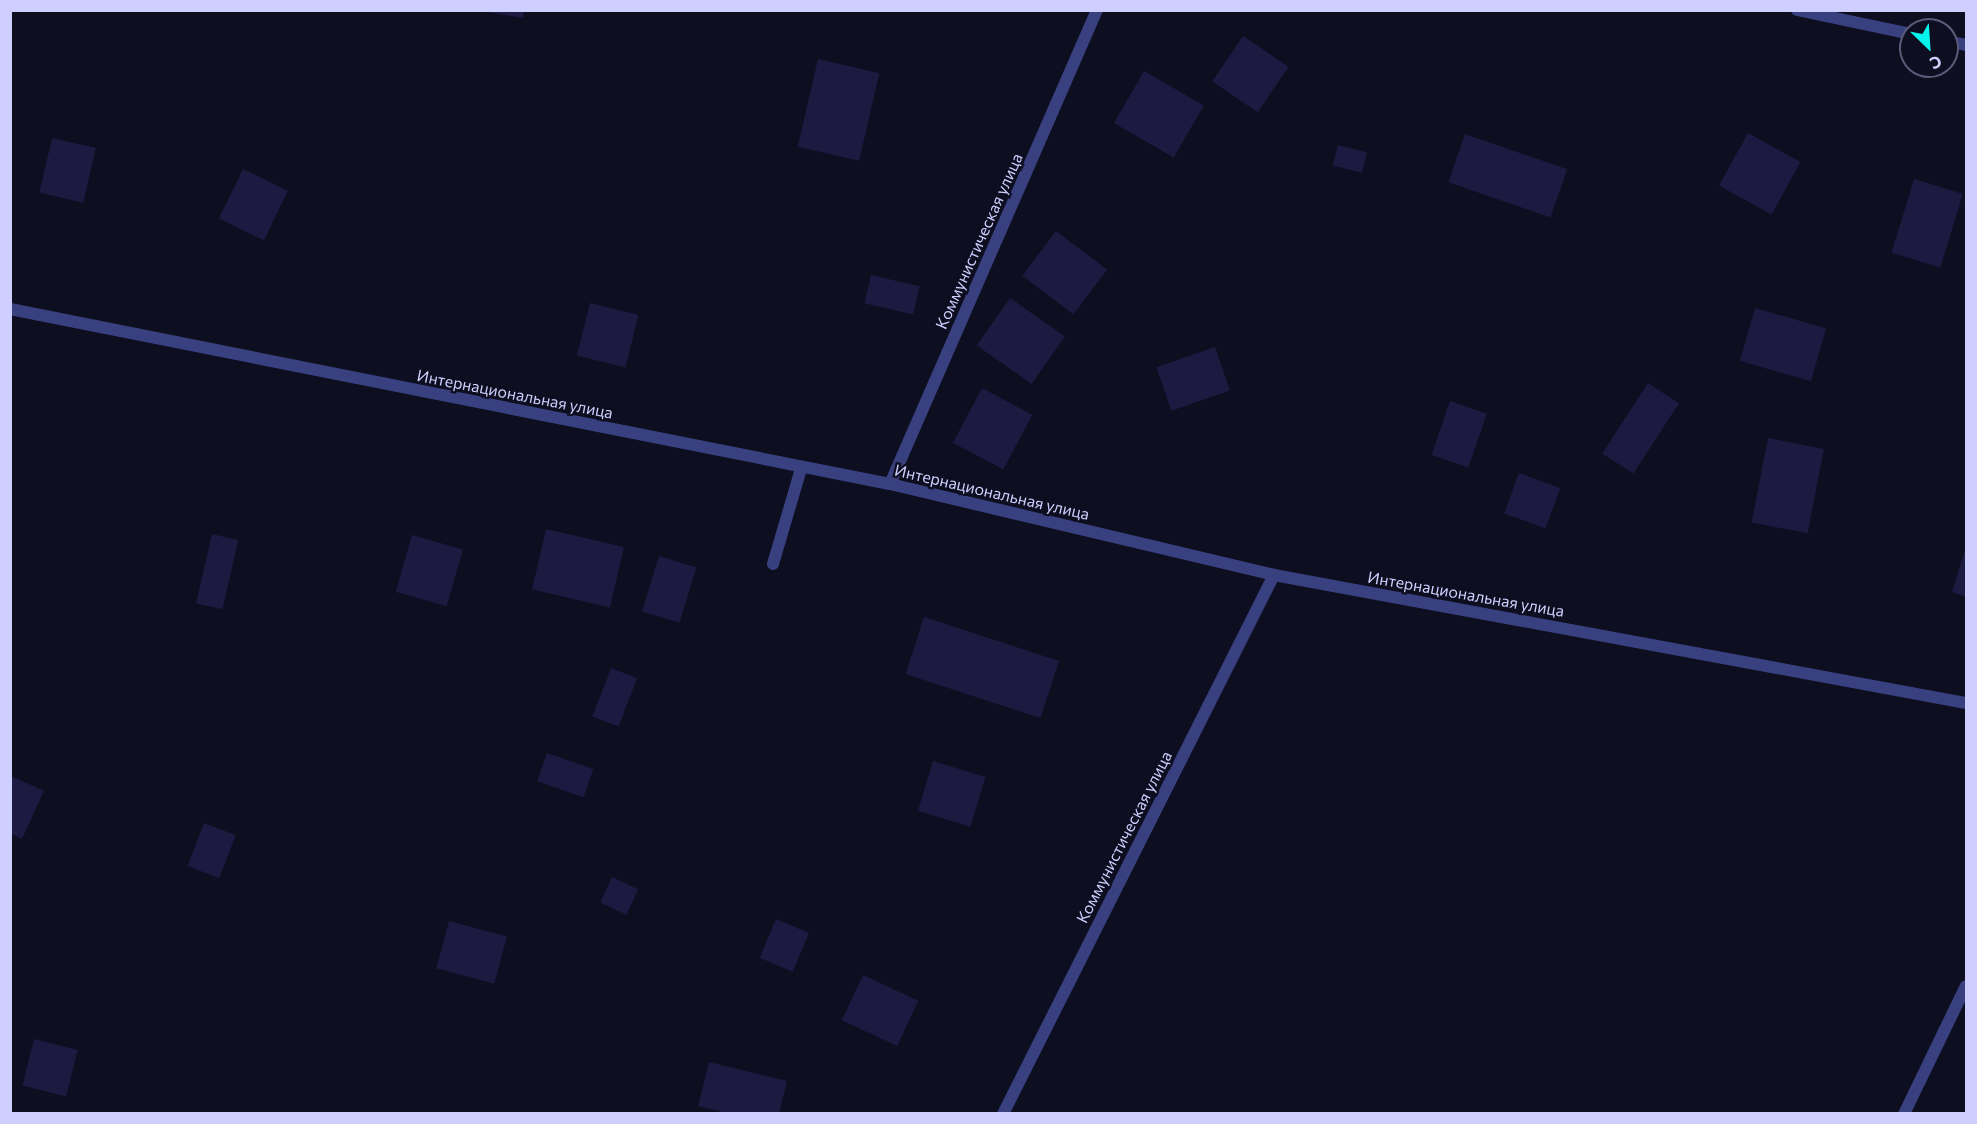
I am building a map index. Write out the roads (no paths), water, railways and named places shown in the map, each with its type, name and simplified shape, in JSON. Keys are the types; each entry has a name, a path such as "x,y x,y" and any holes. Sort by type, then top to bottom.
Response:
{"street":[{"name":"Коммунистическая улица","path":"890,484 1097,10"},
{"path":"1797,10 1899,31"},
{"name":"Интернациональная улица","path":"10,309 801,469 890,484 1274,575 1966,703"},
{"path":"773,564 801,469"},
{"name":"Коммунистическая улица","path":"1003,1113 1274,575"},
{"path":"1904,1113 1966,986"}]}
